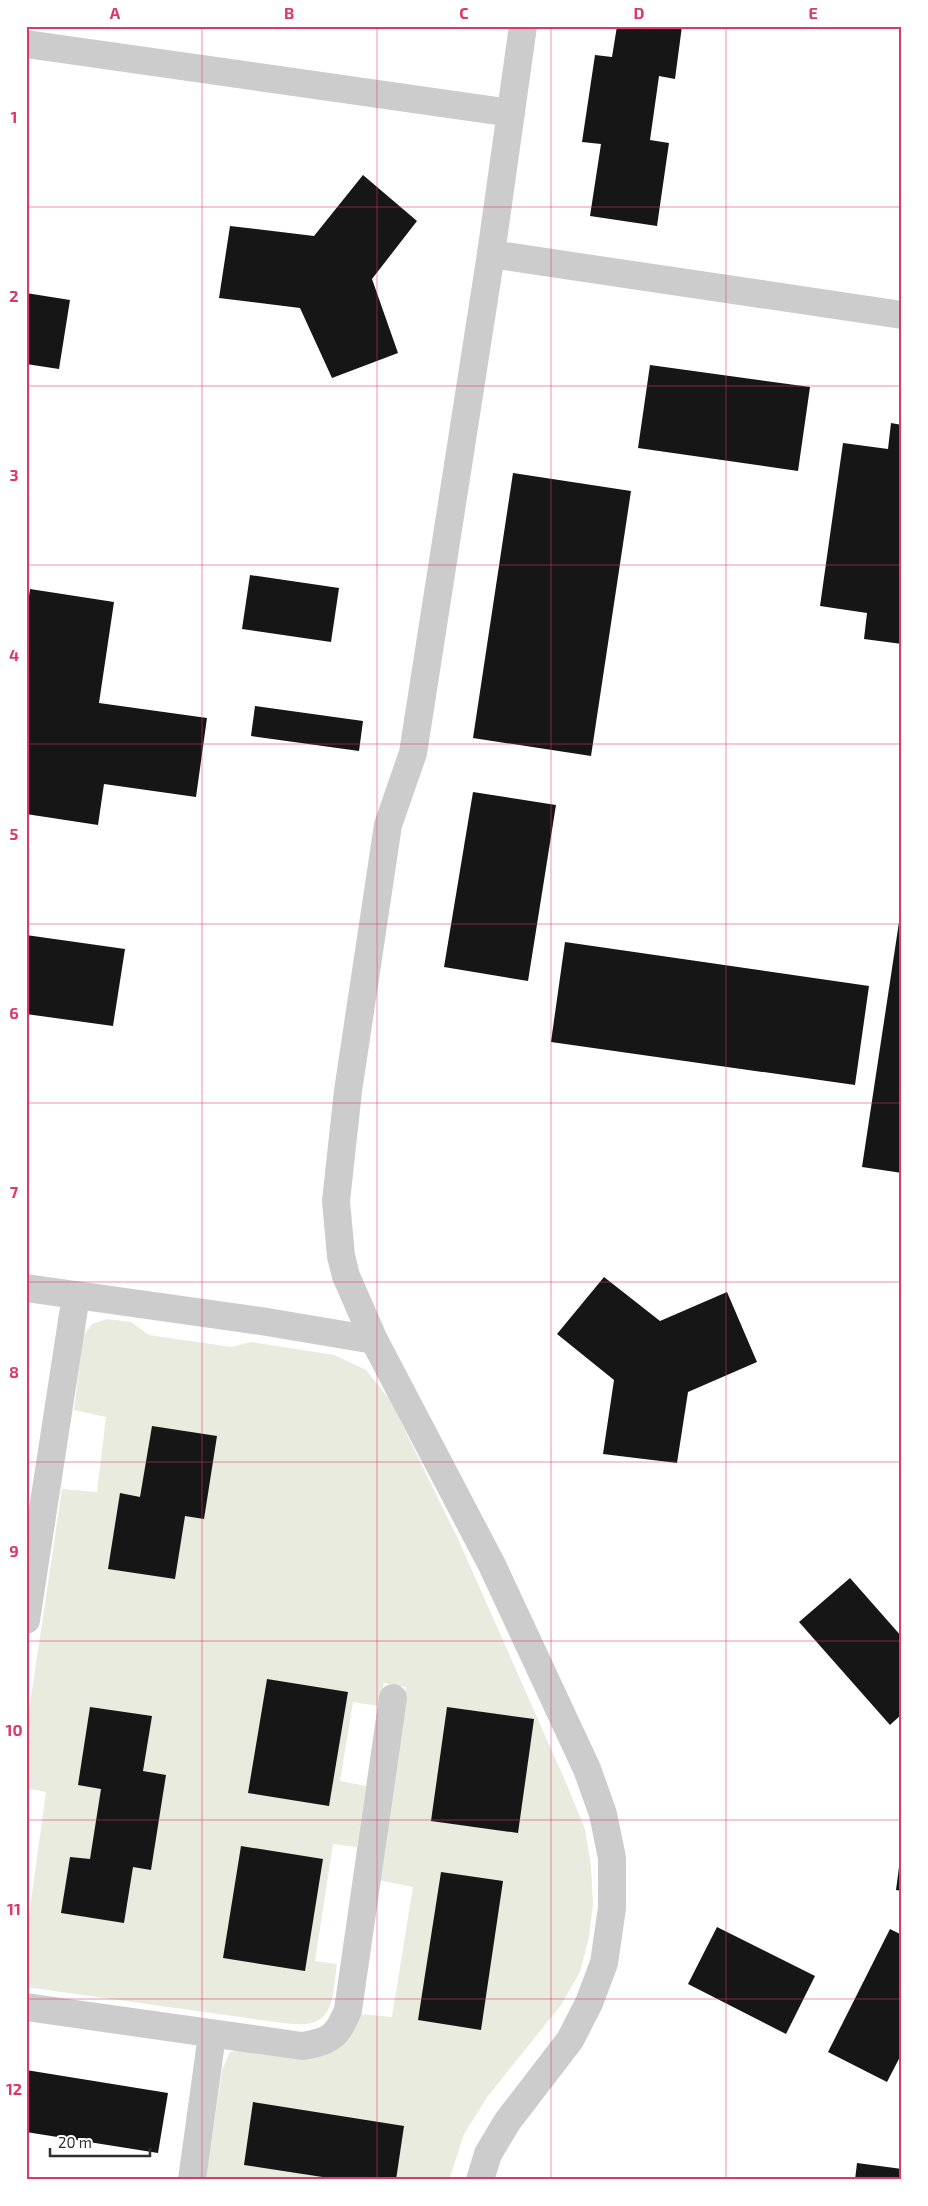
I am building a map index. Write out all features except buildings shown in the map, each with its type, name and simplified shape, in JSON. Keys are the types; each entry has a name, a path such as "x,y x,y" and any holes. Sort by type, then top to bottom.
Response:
{"lane":[{"path":"480,2180 488,2154 507,2122 570,2040 589,2003 604,1962 612,1908 612,1858 603,1814 587,1769 492,1565 374,1340 346,1276 341,1256 336,1201 341,1148 388,825 413,752 491,254 523,26"},
{"path":"26,44 511,113"},
{"path":"491,254 902,315"},
{"path":"26,1288 261,1321 374,1340"},
{"path":"26,1620 76,1295"},
{"path":"26,2007 212,2035 302,2046 322,2042 340,2029 348,2010 393,1698"},
{"path":"192,2180 212,2035"}],"shaded area":[{"path":"107,1319 131,1322 149,1335 231,1347 251,1342 334,1355 366,1370 390,1400 459,1541 585,1829 591,1866 593,1904 589,1937 580,1972 561,2005 488,2096 464,2134 449,2180 206,2180 222,2070 230,2052 250,2050 306,2056 323,2055 337,2049 350,2036 359,2014 392,2017 413,1887 378,1880 406,1687 384,1683 378,1706 353,1702 340,1781 366,1786 357,1847 333,1844 315,1961 337,1964 331,2002 323,2017 315,2022 290,2024 26,1987 26,1938 46,1792 26,1788 26,1731 62,1489 97,1492 106,1417 74,1410 83,1336 92,1324"}]}
